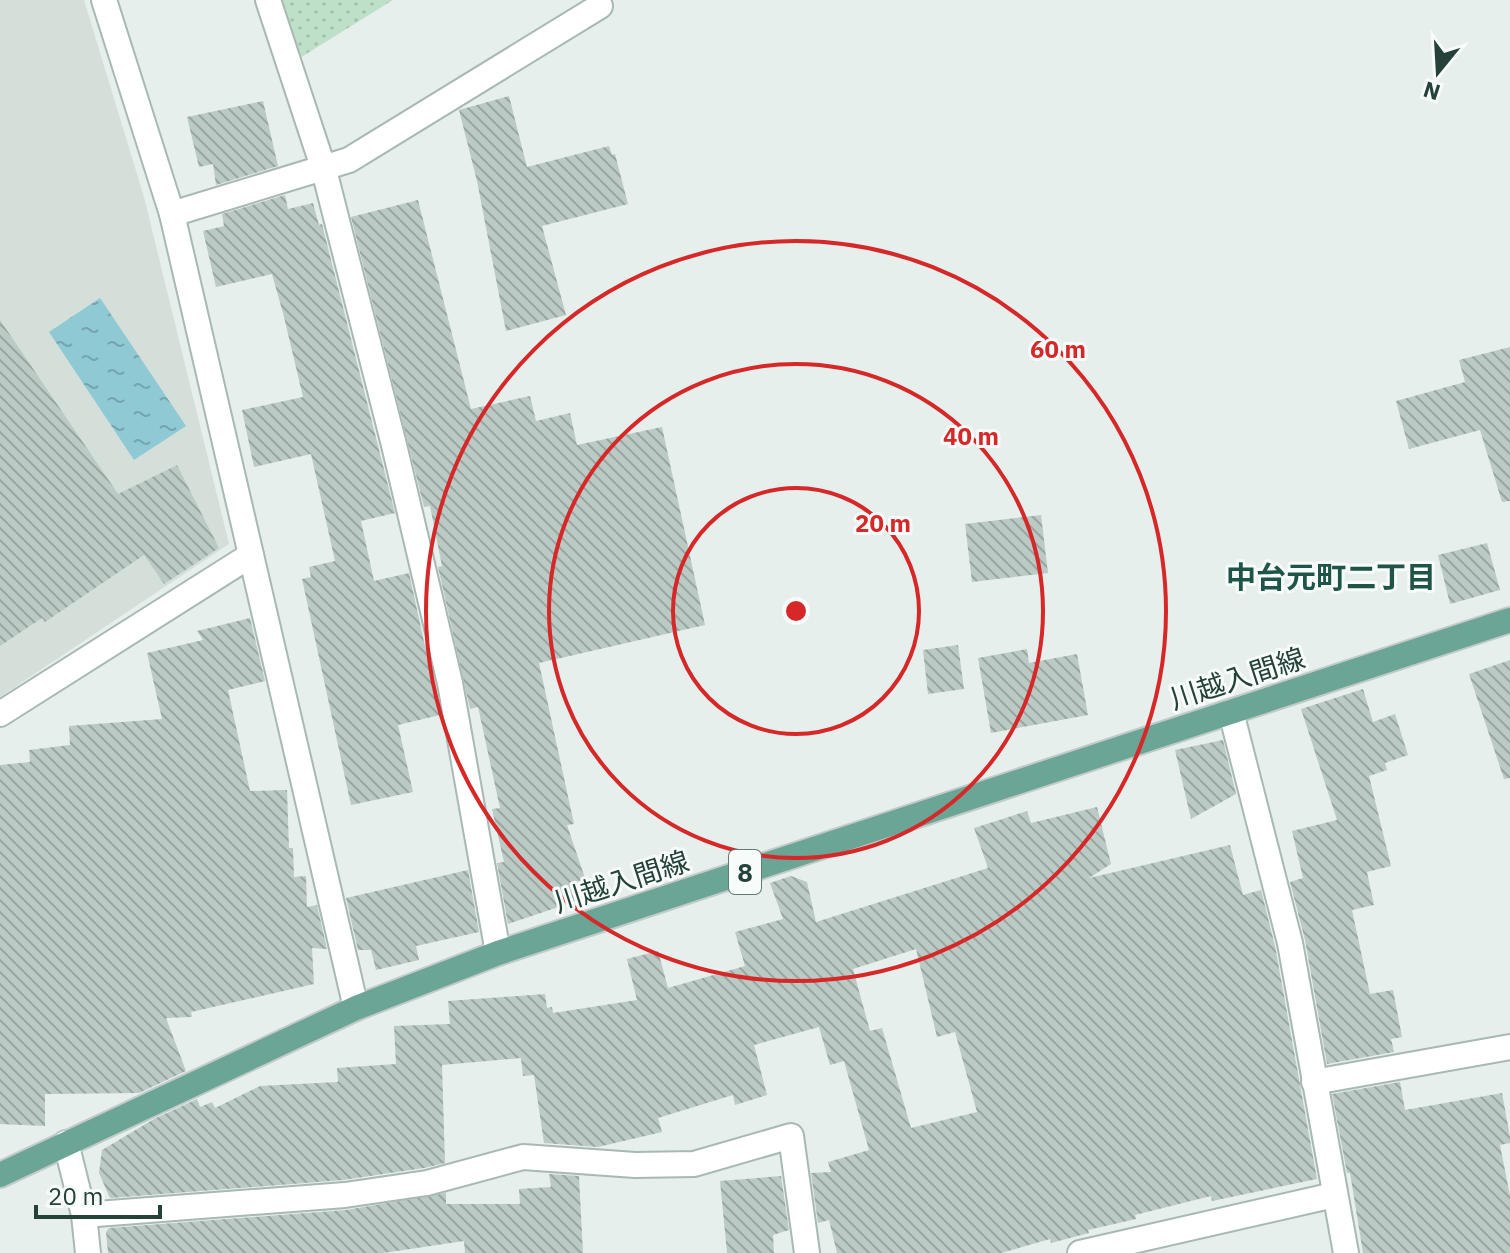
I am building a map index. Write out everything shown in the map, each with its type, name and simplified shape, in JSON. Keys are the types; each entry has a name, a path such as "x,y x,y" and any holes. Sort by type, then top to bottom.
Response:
{"main road":[{"name":"川越入間線","path":"0,1175 356,1008 498,953 1510,620"}],"street":[{"path":"104,0 172,214 356,1008"},
{"path":"268,0 324,170 394,445 450,683 498,953"},
{"path":"172,214 349,160 600,6"},
{"path":"0,714 251,555"},
{"path":"1231,712 1290,943 1346,1253"},
{"path":"1314,1082 1510,1047"},
{"path":"84,1215 345,1195 427,1183 523,1157 635,1165 694,1164 791,1136 807,1253"},
{"path":"66,1143 84,1215 88,1253"},
{"path":"1080,1253 1334,1195"}],"shaded area":[{"path":"0,0 84,0 144,197 229,544 0,697"}],"green space":[{"path":"276,0 393,0 295,61"}],"water":[{"path":"100,298 186,426 134,460 49,332"}],"building":[{"path":"509,96 527,167 609,146 612,155 615,154 628,204 542,226 566,315 506,331 477,181 459,110"},
{"path":"263,101 278,166 216,185 213,164 199,167 187,117"},
{"path":"285,195 288,209 313,203 319,225 322,224 395,513 361,521 374,581 409,573 440,715 398,725 413,792 351,805 302,579 311,577 309,567 335,561 311,454 254,467 242,410 303,397 284,317 272,274 216,287 203,231 224,226 222,214"},
{"path":"418,200 471,409 530,396 536,421 570,413 577,445 662,427 705,625 539,663 574,824 567,825 591,896 508,924 497,863 504,862 492,809 500,808 478,707 470,709 438,567 442,566 430,506 424,507 351,217"},
{"path":"0,320 118,494 177,465 219,548 164,584 144,555 45,622 42,618 0,646"},
{"path":"1510,347 1510,501 1502,502 1480,430 1409,449 1396,401 1465,382 1459,360"},
{"path":"1041,515 1048,573 972,582 965,524"},
{"path":"1487,543 1500,590 1450,604 1438,555"},
{"path":"250,618 265,681 228,690 250,791 287,790 289,848 293,848 294,877 306,876 307,907 317,905 327,949 312,948 314,984 191,1012 192,1017 166,1018 186,1071 139,1093 45,1094 45,1126 0,1124 0,765 30,762 29,750 70,745 69,726 162,719 147,653 203,640 197,631"},
{"path":"958,645 964,689 928,694 923,650"},
{"path":"1027,649 1029,663 1077,654 1088,715 991,733 978,658"},
{"path":"1510,660 1510,778 1504,779 1469,674"},
{"path":"1363,689 1373,722 1395,714 1408,755 1385,763 1387,770 1369,776 1391,866 1367,872 1374,905 1352,910 1370,994 1393,990 1402,1037 1391,1039 1394,1052 1327,1064 1305,940 1290,882 1303,878 1292,831 1337,820 1301,709"},
{"path":"1223,740 1236,794 1191,819 1175,750"},
{"path":"1097,807 1111,864 1089,878 1230,845 1243,895 1261,890 1275,946 1317,1179 1212,1201 1211,1196 1135,1215 1136,1219 1088,1230 1089,1233 1051,1243 1050,1239 1001,1253 837,1253 829,1220 818,1223 811,1173 831,1172 828,1162 869,1150 844,1061 830,1065 819,1027 754,1045 767,1095 735,1105 733,1095 658,1118 662,1132 598,1147 544,1143 534,1075 523,1076 521,1058 442,1065 445,1163 343,1180 110,1198 99,1173 102,1150 154,1119 197,1099 200,1107 212,1102 215,1108 260,1086 338,1082 337,1068 396,1064 394,1026 450,1024 448,1001 545,994 547,1008 552,1007 553,1013 637,1000 627,959 658,951 668,988 745,966 735,932 783,919 770,883 791,876 807,882 816,922 988,868 974,828 1027,811 1031,823","holes":["916,949 937,1037 955,1032 977,1112 911,1128 882,1028 870,1031 853,969"]},
{"path":"468,870 479,932 416,946 419,960 376,970 371,950 358,950 346,898"},
{"path":"1400,1082 1405,1110 1502,1093 1510,1137 1510,1143 1500,1145 1510,1196 1510,1253 1363,1253 1350,1173 1347,1173 1332,1094"},
{"path":"549,1174 579,1176 583,1253 465,1253 464,1241 383,1253 108,1253 106,1232 109,1228 346,1210 446,1193 446,1204 520,1204 519,1189 551,1187"},
{"path":"781,1176 789,1230 773,1235 774,1253 727,1253 720,1181"}],"district":[{"name":"中台元町二丁目","path":"1331,576"}]}
